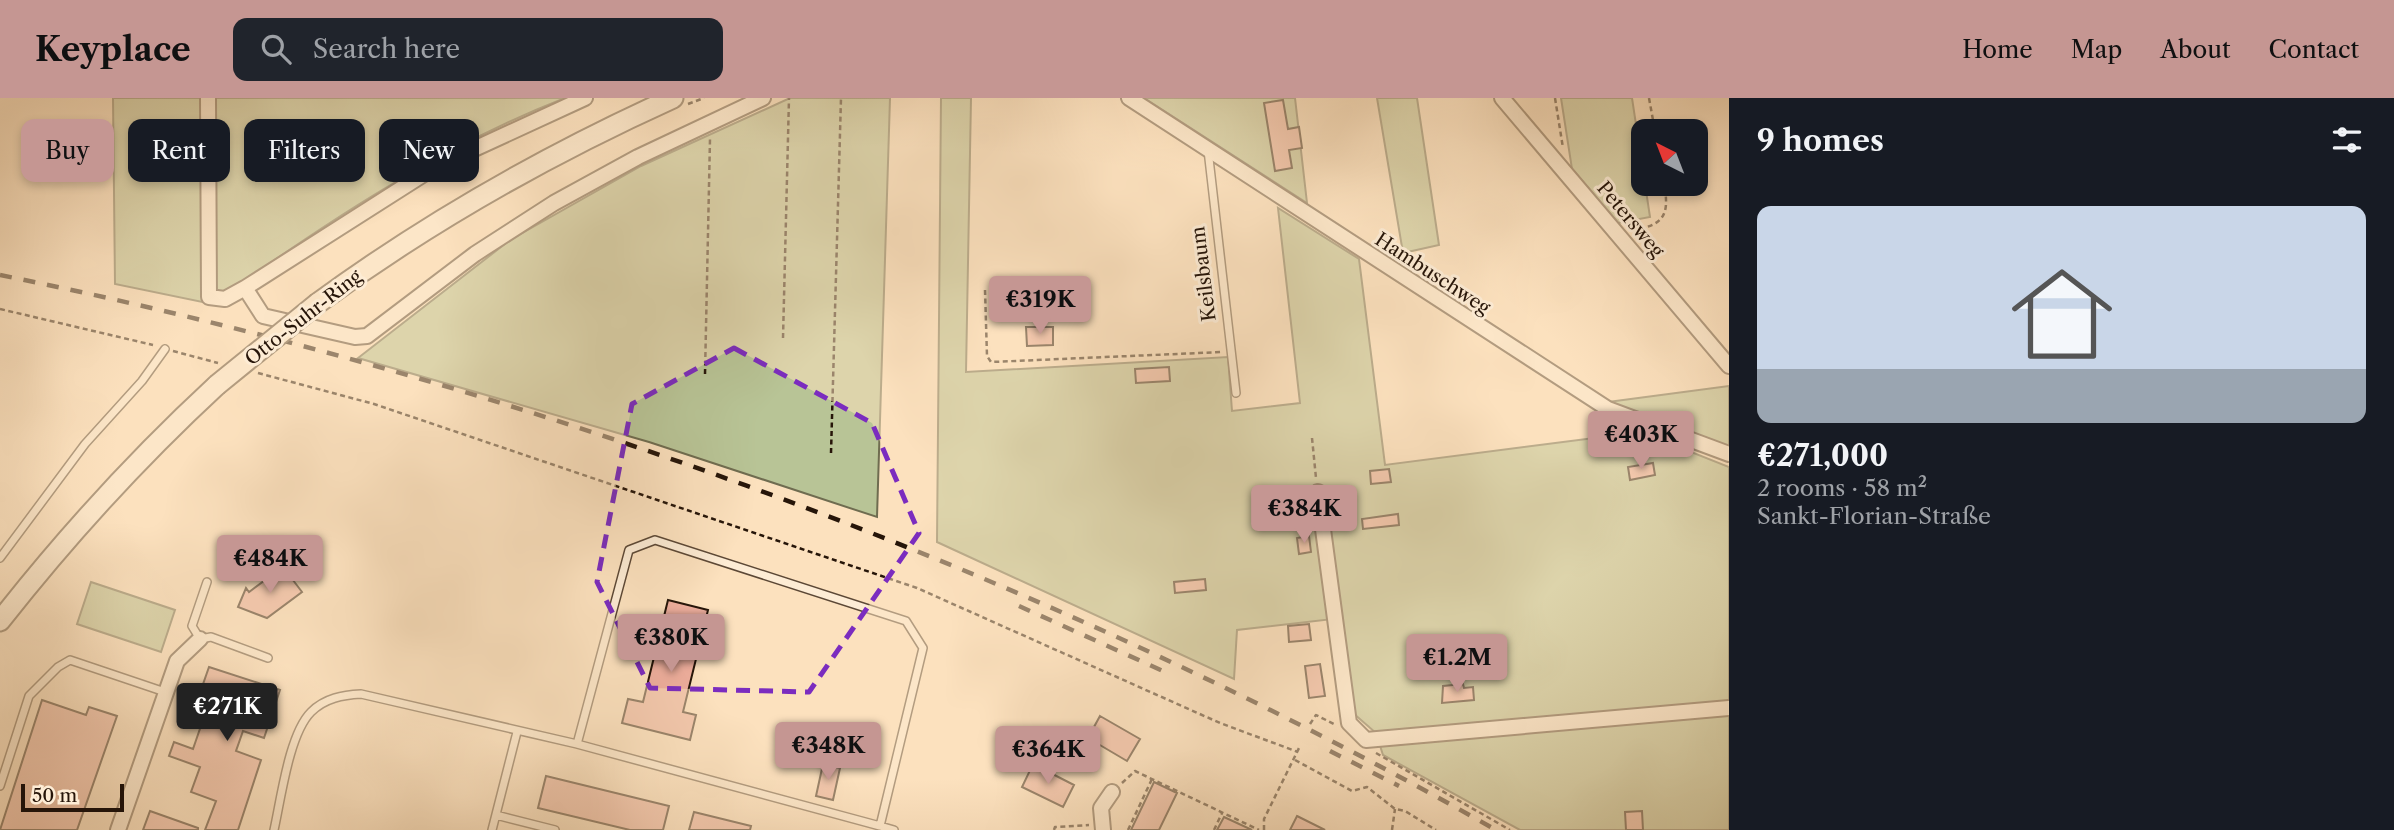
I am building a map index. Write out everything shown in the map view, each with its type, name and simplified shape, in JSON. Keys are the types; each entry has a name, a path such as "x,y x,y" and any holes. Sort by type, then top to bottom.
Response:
{"street":[{"path":"208,98 209,297 225,299 435,167 585,98"},
{"name":"Otto-Suhr-Ring","path":"0,621 91,512 152,447 217,385 318,303 413,236 509,178 673,98"},
{"path":"245,288 263,316 355,337 367,336 519,224 594,180 763,98"},
{"name":"Hambuschweg","path":"1129,98 1608,409 1729,454"},
{"name":"Petersweg","path":"1502,98 1729,366"},
{"path":"1318,492 1349,723 1366,740 1729,708"},
{"path":"118,830 177,661 200,639"},
{"path":"1103,827 1101,808 1112,792"}],"lane":[{"name":"Keilsbaum","path":"1208,150 1236,393"},
{"path":"0,558 85,444 142,381 165,349"},
{"path":"577,744 629,550 654,540 906,621 923,648 880,826"},
{"path":"206,582 191,626 200,639 211,637 268,659"},
{"path":"0,786 29,696 58,667 70,660 165,692"},
{"path":"274,830 299,730 310,712 342,695 361,694 577,744 894,830"},
{"path":"492,830 517,732"},
{"path":"496,815 555,830"}],"path":[{"path":"783,338 789,98"},
{"path":"831,453 841,98"},
{"path":"1555,98 1567,172"},
{"path":"1649,98 1653,119"},
{"path":"705,374 710,122"},
{"path":"1617,231 1649,227 1663,218 1668,204 1666,196"},
{"path":"985,290 987,356 991,362 1232,352"},
{"path":"0,309 230,366"},
{"path":"256,373 387,408 917,588 1220,723 1298,752"},
{"path":"1312,438 1318,492"},
{"path":"1366,740 1365,747 1510,830"},
{"path":"1112,792 1135,771 1261,830 1300,746"},
{"path":"1295,760 1352,791 1367,788 1395,809 1405,811 1437,830"},
{"path":"1128,830 1152,779"},
{"path":"1392,830 1395,809"},
{"path":"1214,830 1222,813"},
{"path":"1054,830 1055,827 1103,827"}],"highlighted area":[{"path":"734,348 872,423 919,533 809,692 650,688 597,582 632,404"}],"green space":[{"path":"113,98 565,98 479,137 479,119 379,119 379,182 396,182 296,245 212,304 115,284"},
{"path":"790,98 890,98 877,517 649,442 358,358 510,240 641,166"},
{"path":"941,98 971,98 966,372 1228,357 1232,411 1300,403 1278,208 1359,259 1385,465 1641,432 1729,467 1729,830 1520,830 1383,755 1376,733 1353,713 1341,618 1237,630 1234,679 937,542"},
{"path":"1144,98 1295,98 1307,203"},
{"path":"1377,98 1417,98 1439,245 1403,253"},
{"path":"1561,98 1632,98 1635,119 1631,119 1631,196 1647,196 1650,217 1618,223 1572,169"},
{"path":"1729,386 1729,447 1608,402"},
{"path":"91,582 175,610 161,652 77,624"}],"building":[{"path":"1283,100 1288,129 1299,127 1302,148 1289,150 1292,168 1275,171 1264,103"},
{"path":"1026,327 1053,327 1053,345 1027,346"},
{"path":"1169,367 1170,381 1136,383 1135,369"},
{"path":"1653,463 1655,475 1630,480 1628,467"},
{"path":"1389,469 1391,482 1371,484 1370,471"},
{"path":"1398,514 1399,525 1363,529 1362,519"},
{"path":"1309,536 1311,552 1299,554 1297,538"},
{"path":"283,567 302,592 267,618 238,607 246,588 249,592"},
{"path":"1205,579 1206,590 1175,593 1174,582"},
{"path":"668,600 708,610 683,712 696,715 690,740 622,723 628,699 643,702"},
{"path":"1309,624 1311,640 1289,642 1288,626"},
{"path":"1320,664 1325,696 1309,698 1305,666"},
{"path":"209,667 280,690 264,738 243,731 236,751 261,760 238,830 205,830 216,801 191,792 200,767 169,756 174,742 193,749 204,717 193,713"},
{"path":"1463,684 1464,688 1473,687 1474,700 1442,703 1443,686"},
{"path":"42,700 86,715 89,707 117,716 77,830 0,830"},
{"path":"1100,716 1140,739 1127,761 1088,738"},
{"path":"823,764 840,768 833,800 816,796"},
{"path":"1033,764 1074,785 1063,807 1022,787"},
{"path":"546,776 669,806 663,830 630,830 538,808"},
{"path":"1154,782 1177,793 1159,830 1131,830"},
{"path":"150,811 198,828 198,830 143,830"},
{"path":"1642,811 1643,830 1626,830 1625,812"},
{"path":"694,812 751,826 750,830 689,830"},
{"path":"1297,816 1325,830 1290,830"},
{"path":"1224,817 1252,830 1217,830"}],"railway":[{"path":"0,275 193,318 387,369 579,428 770,494 958,568 1142,649 1322,736 1496,830"},
{"path":"1019,606 1163,671"},
{"path":"1330,751 1399,786"}]}
